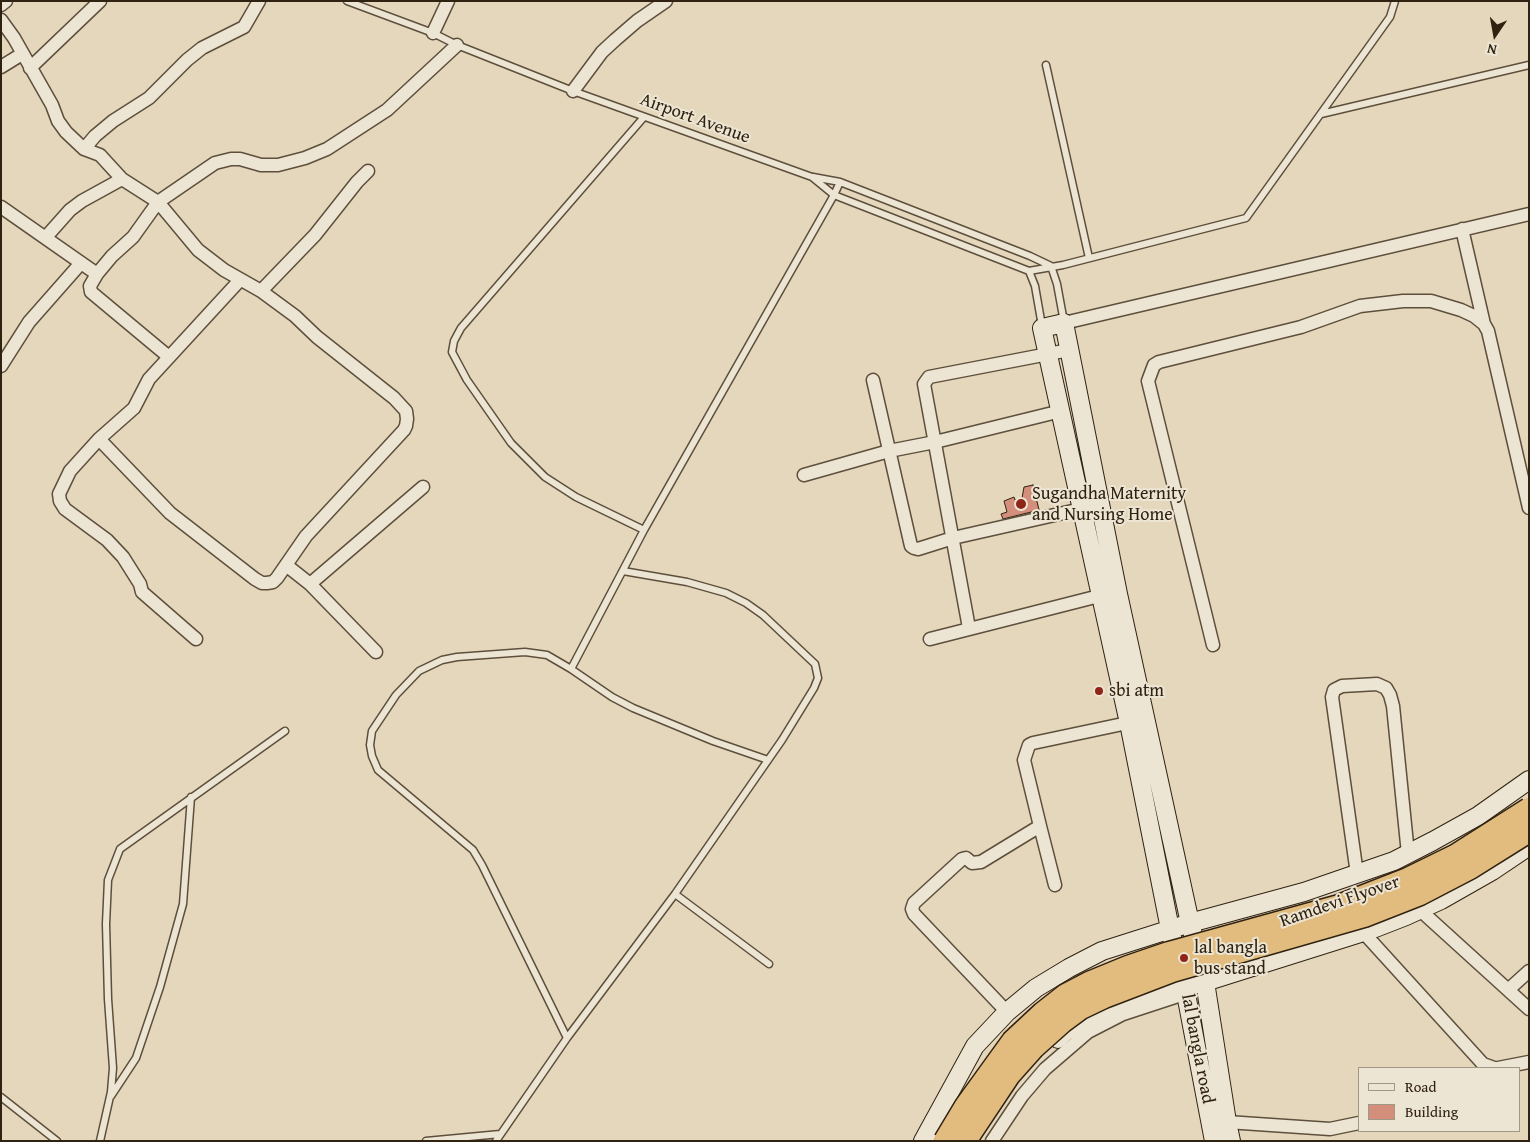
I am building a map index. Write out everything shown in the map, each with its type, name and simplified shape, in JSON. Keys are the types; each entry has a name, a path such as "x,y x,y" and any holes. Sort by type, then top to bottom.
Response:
{"highway":[{"name":"Ramdevi Flyover","path":"945,1141 966,1106 1013,1041 1066,995 1128,967 1169,953 1338,906 1408,880 1455,856 1529,809"},
{"name":"Ramdevi Flyover","path":"965,1141 1009,1075 1034,1047 1081,1008 1104,997 1172,971 1364,916 1420,894 1470,868 1529,831"}],"street":[{"path":"1,5 6,1"},
{"path":"30,68 100,1"},
{"path":"84,149 95,136 113,121 149,98 187,60 202,48 244,27 259,1"},
{"path":"433,34 448,1"},
{"path":"573,91 602,52 637,21 647,7 666,1"},
{"path":"1,20 66,132 84,149 100,155 122,179 158,202 198,250 224,270 261,290 394,398 406,411 407,419 404,430 306,536 273,582 262,583 170,513 99,439"},
{"path":"169,357 91,292 90,286 112,256 133,238 158,202 216,163 240,159 261,165 278,165 305,158 327,149 387,110 457,46"},
{"path":"1,68 22,54"},
{"path":"261,290 315,235 368,171"},
{"path":"46,237 70,210 82,201 122,179"},
{"path":"1,207 97,274"},
{"path":"1110,593 1082,510 1042,328 1529,214"},
{"path":"1462,229 1529,508"},
{"path":"1,366 30,322 81,263"},
{"path":"196,639 142,592 140,584 123,556 107,540 65,509 60,502 59,494 70,471 99,439 134,408 148,380 240,280"},
{"path":"1213,645 1148,381 1154,365 1159,362 1301,326 1360,306 1403,301 1431,301 1461,310 1474,316 1484,324"},
{"path":"1054,885 1024,760 1029,745 1137,721 1110,593 1100,505 1064,323"},
{"path":"969,628 924,384 929,377 1069,350"},
{"path":"873,380 911,546 918,549 953,538 1100,505"},
{"path":"804,475 889,450 935,442 1061,411"},
{"path":"310,584 422,487"},
{"path":"286,564 310,584 376,652"},
{"path":"930,638 1110,593"},
{"path":"1357,874 1332,697 1334,690 1342,686 1377,684 1386,688 1390,694 1393,706 1408,854"},
{"name":"lal bangla road","path":"1137,721 1168,826 1204,982 1231,1141"},
{"name":"lal bangla road","path":"1137,721 1150,828 1170,929 1185,990 1214,1141"},
{"path":"923,1141 975,1046 1006,1012 1036,988 1069,968 1102,951 1190,922 1304,892 1394,861 1433,842 1478,816 1529,780"},
{"path":"1006,1012 914,914 912,909 914,903 962,859 966,858 972,863 981,862 1040,826"},
{"path":"1150,828 1168,826"},
{"path":"992,1141 1022,1096 1045,1069 1088,1032 1122,1014 1204,982 1363,932 1420,910 1492,871 1529,846"},
{"path":"1420,910 1529,1009"},
{"path":"1363,932 1483,1064 1493,1067"},
{"path":"1508,990 1529,970"},
{"path":"979,1141 1023,1071 1065,1032 1098,1012 1131,999 1185,990"},
{"path":"1502,1067 1529,1062"},
{"path":"1227,1122 1330,1129 1358,1123"}],"lane":[{"name":"Airport Avenue","path":"347,1 573,91 812,177 834,195 1029,271"},
{"path":"1042,328 1035,286 1029,271 1089,258 1246,218 1390,17 1395,1"},
{"path":"1046,65 1089,258"},
{"path":"1321,114 1529,65"},
{"path":"644,117 461,328 454,341 452,352 467,380 511,443 545,476 576,497 644,530"},
{"path":"812,177 840,182 1030,256 1051,266 1057,284 1064,323"},
{"path":"571,669 644,530 840,182"},
{"path":"496,1141 567,1038 675,894 768,760 814,688 818,678 815,664 763,615 726,593 686,582 624,571"},
{"path":"567,1038 473,850 378,770 370,745 372,731 396,695 419,671 442,660 457,657 525,652 547,656 633,708 713,742 768,760"},
{"path":"100,1141 110,1097 113,1068 108,999 106,924 108,880 120,849 284,730"},
{"path":"110,1097 136,1058 160,987 183,904 191,797"},
{"path":"675,894 769,964"},
{"path":"1,1097 57,1141"},
{"path":"426,1141 500,1134"}],"building":[{"path":"1033,485 1039,510 1003,519 1001,514 1007,512 1004,501 1014,497 1015,500 1022,498 1024,487"}],"place":[{"name":"Sugandha Maternity and Nursing Home","path":"1021,504"},
{"name":"sbi atm","path":"1099,691"},
{"name":"lal bangla bus stand","path":"1184,958"}]}
